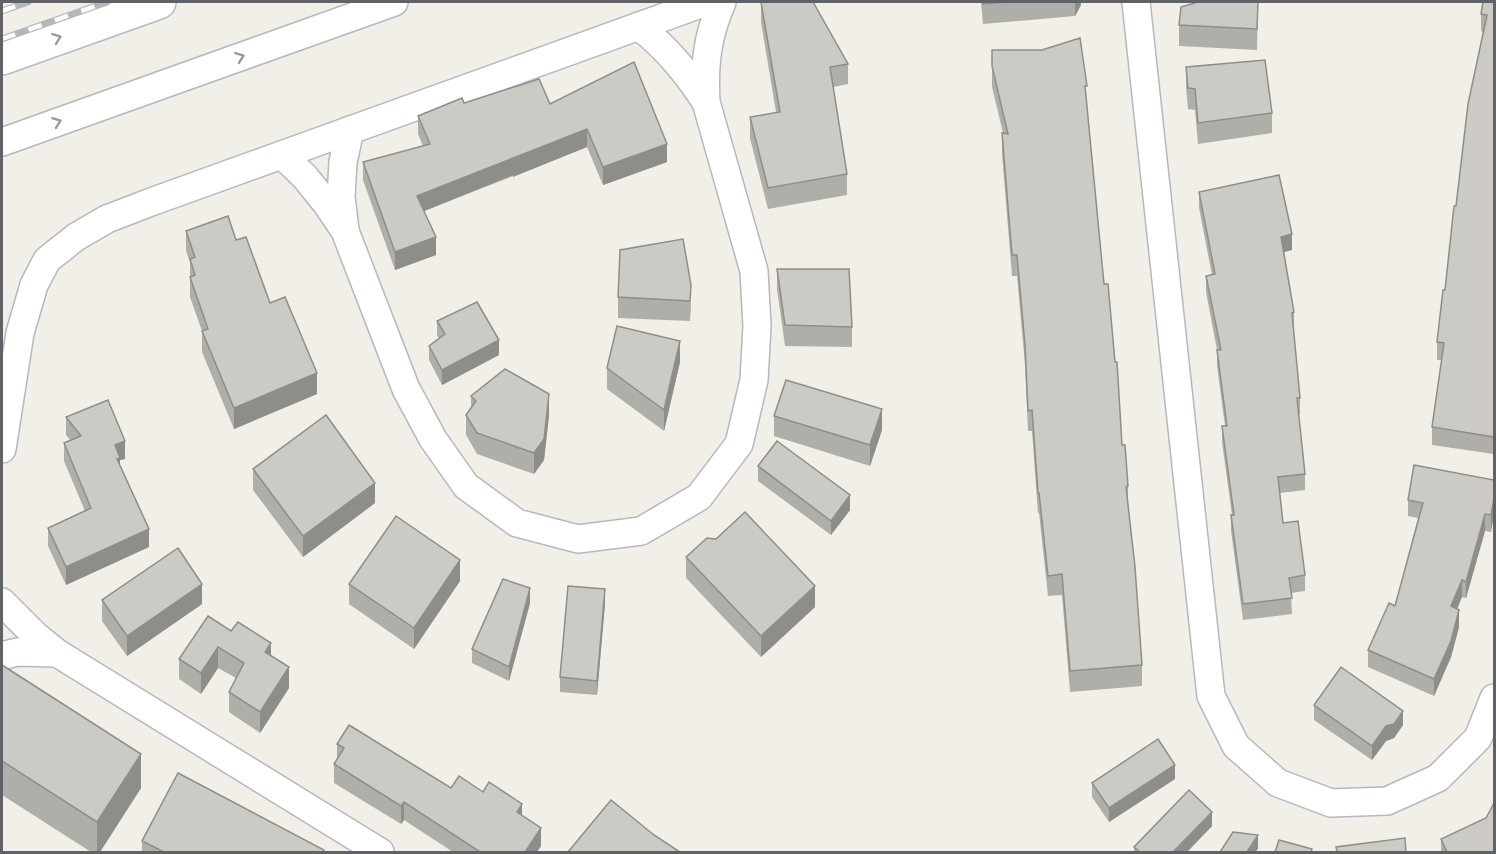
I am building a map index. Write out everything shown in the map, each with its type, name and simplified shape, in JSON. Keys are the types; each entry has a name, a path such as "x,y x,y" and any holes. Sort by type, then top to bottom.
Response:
{"main road":[{"path":"2,58 159,2"}],"street":[{"path":"2,142 394,2"},
{"path":"2,449 20,333 34,285 47,260 76,237 107,219 162,198 706,2"},
{"path":"282,154 305,177 345,231 406,389 433,439 466,486 517,523 578,539 641,531 699,497 739,444 754,380 757,326 754,271 706,102 707,47 714,20 722,2"},
{"path":"1136,2 1211,696 1236,746 1278,783 1331,803 1387,801 1438,778 1478,738 1494,698"},
{"path":"639,26 676,60 706,102"},
{"path":"345,231 341,196 342,174 350,130"},
{"path":"2,602 36,636 57,653 380,852"},
{"path":"2,656 17,652 57,653"}],"building":[{"path":"761,2 813,2 848,64 830,67 847,174 768,188 750,117 780,112"},
{"path":"983,2 1007,2 983,4"},
{"path":"1198,2 1258,2 1257,29 1179,25 1181,7"},
{"path":"1483,2 1494,2 1494,437 1432,427 1444,343 1437,342 1454,206 1456,206 1468,104 1487,15 1481,14"},
{"path":"1080,38 1087,86 1085,86 1104,284 1108,284 1115,362 1117,362 1122,445 1125,445 1128,486 1126,487 1135,567 1142,665 1070,671 1062,574 1048,576 1038,493 1032,410 1028,411 1017,255 1012,255 1002,133 1008,134 992,66 992,50 1042,50"},
{"path":"1265,60 1272,113 1198,123 1195,89 1188,88 1186,67"},
{"path":"634,62 667,144 603,167 587,129 417,196 436,237 395,252 363,162 430,144 418,116 462,98 464,103 539,79 550,104"},
{"path":"1279,175 1292,234 1281,237 1294,312 1292,313 1300,398 1297,398 1305,474 1278,477 1283,523 1298,521 1305,575 1289,578 1292,598 1243,604 1222,426 1227,426 1217,350 1221,350 1206,276 1215,274 1199,192"},
{"path":"228,216 236,240 246,237 270,303 285,297 317,373 234,408 202,331 208,329 190,277 195,275 190,259 195,257 186,231"},
{"path":"683,239 691,285 690,301 618,297 620,250"},
{"path":"777,269 849,269 852,327 785,325"},
{"path":"477,302 499,340 442,370 429,346 445,334 437,321"},
{"path":"617,326 680,341 664,410 607,368"},
{"path":"505,369 549,394 544,439 534,453 477,433 466,415 476,401 471,396"},
{"path":"786,380 882,409 870,445 774,416"},
{"path":"108,400 125,441 115,445 120,458 117,459 149,529 66,567 48,528 91,508 64,443 81,436 66,417"},
{"path":"326,415 375,483 303,536 253,469"},
{"path":"777,441 850,495 831,521 758,466"},
{"path":"1414,465 1494,480 1491,515 1485,514 1466,582 1462,580 1451,606 1459,610 1451,641 1434,679 1368,650 1389,603 1395,606 1423,503 1408,500"},
{"path":"745,512 815,586 761,636 686,557 707,538 716,539"},
{"path":"396,516 460,560 414,628 349,584"},
{"path":"178,548 202,584 127,636 102,600"},
{"path":"503,579 530,588 509,667 472,649"},
{"path":"568,586 605,589 597,681 560,677"},
{"path":"208,616 231,631 238,622 271,643 265,652 289,667 260,712 229,692 244,663 218,647 201,673 179,659"},
{"path":"2,665 141,754 97,822 2,761"},
{"path":"1341,667 1403,711 1394,724 1386,726 1372,746 1314,705"},
{"path":"349,725 451,788 459,776 483,792 489,782 522,804 517,812 541,828 525,852 480,852 404,802 401,806 334,764 344,748 337,744"},
{"path":"1158,739 1175,765 1109,808 1092,783"},
{"path":"178,773 324,850 323,852 164,852 142,841"},
{"path":"1189,790 1212,812 1173,852 1140,852 1134,847"},
{"path":"611,800 654,835 680,852 568,852"},
{"path":"1494,803 1494,852 1447,852 1441,839 1486,818"},
{"path":"1233,832 1258,835 1247,852 1220,852"},
{"path":"1405,838 1406,852 1337,852 1336,847"},
{"path":"1279,840 1312,849 1311,852 1275,852"}],"railway":[{"path":"2,11 28,2"},
{"path":"2,39 107,2"}]}
